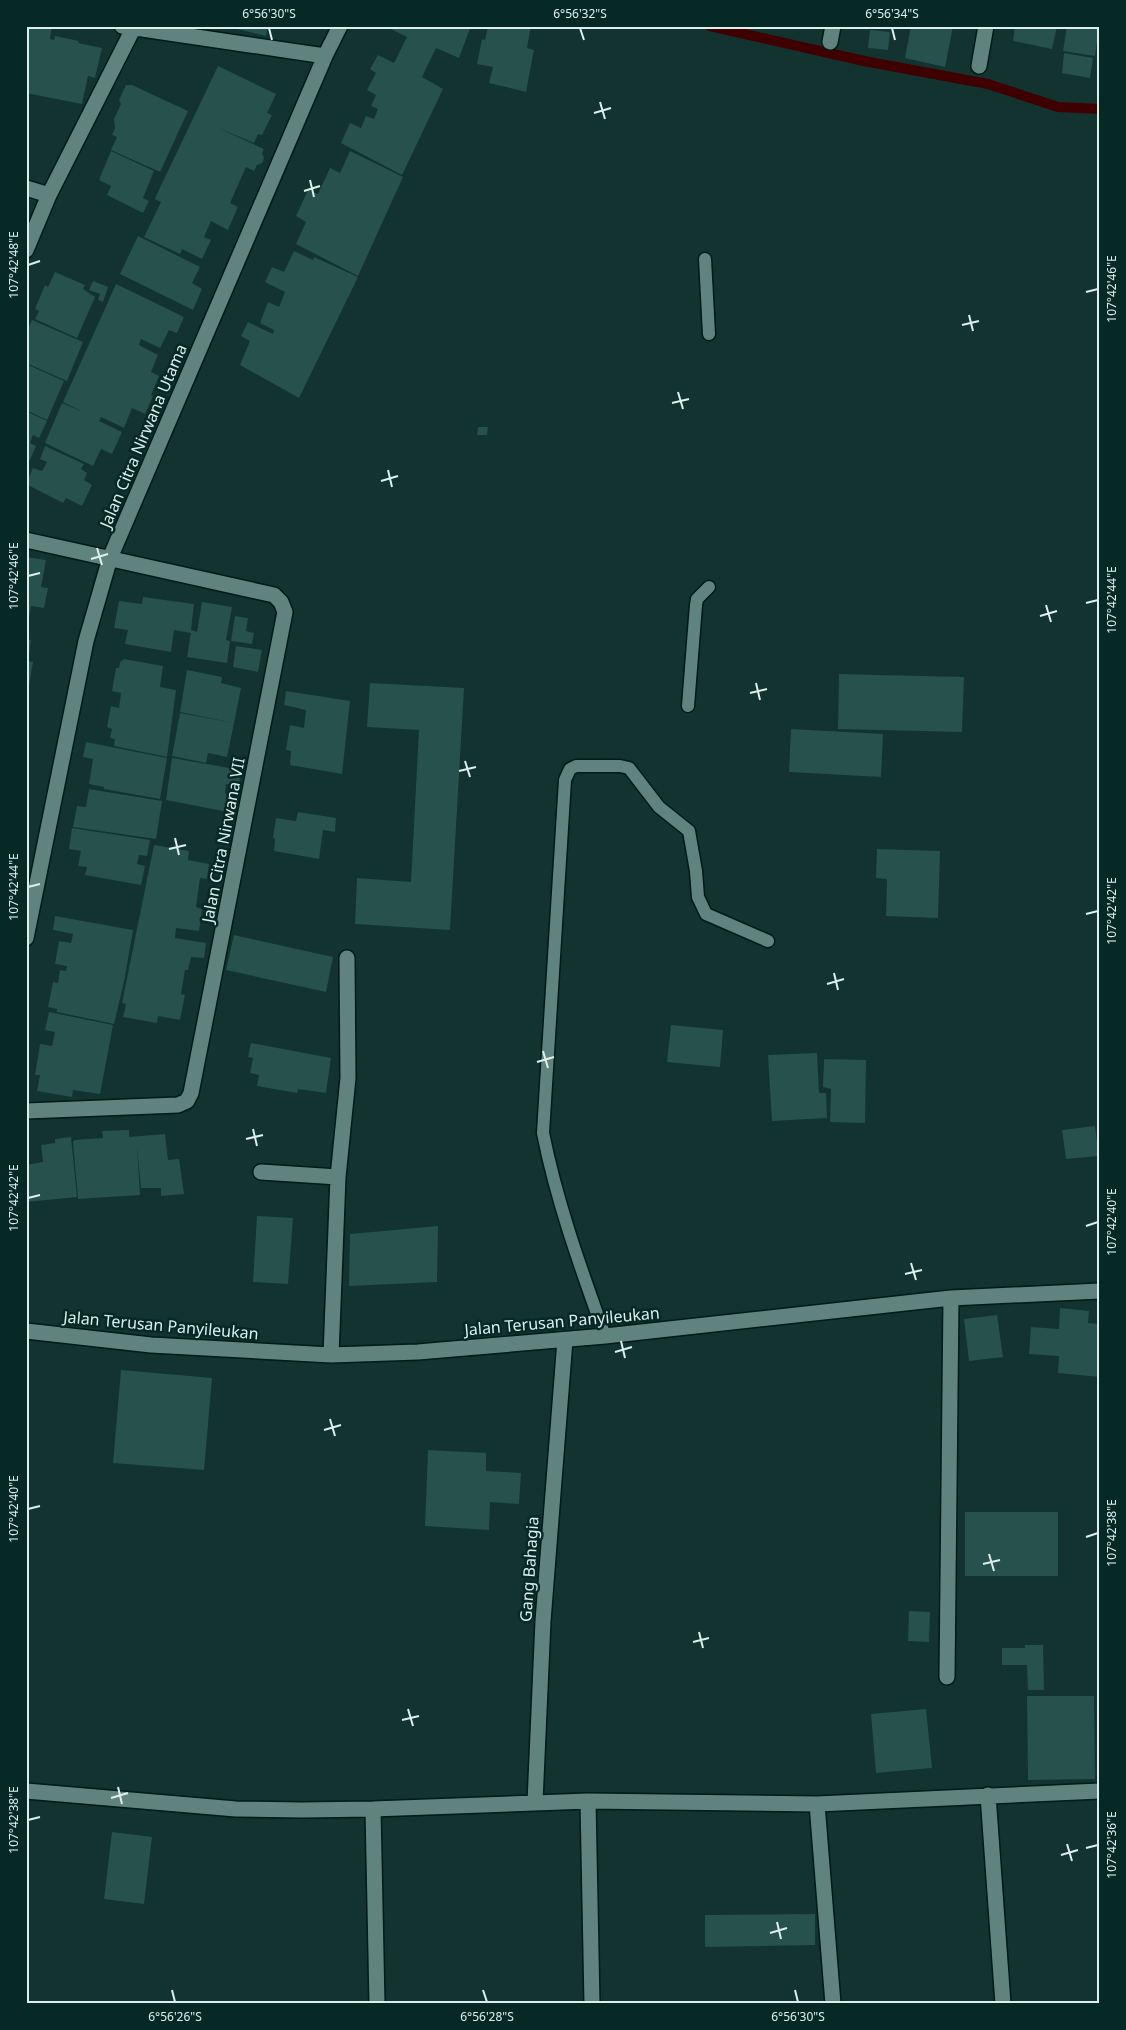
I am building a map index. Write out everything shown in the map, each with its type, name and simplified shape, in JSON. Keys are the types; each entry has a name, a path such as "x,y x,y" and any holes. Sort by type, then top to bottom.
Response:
{"street":[{"name":"Jalan Citra Nirwana Utama","path":"26,938 86,641 110,558 325,56 340,26"},
{"path":"830,42 833,26"},
{"path":"979,66 986,26"},
{"path":"26,250 49,195 127,28 325,56"},
{"path":"26,188 49,195"},
{"name":"Jalan Citra Nirwana VII","path":"26,540 274,595 285,612 191,1093 187,1101 178,1105 26,1110"},
{"path":"331,1355 338,1177 348,1078 347,958"},
{"path":"261,1172 338,1177"},
{"name":"Jalan Terusan Panyileukan","path":"26,1331 151,1345 331,1355 418,1352 605,1336 951,1298 1100,1291"},
{"path":"947,1677 951,1298"},
{"name":"Gang Bahagia","path":"535,1802 542,1621 565,1340"},
{"path":"26,1791 236,1809 373,1809 588,1801 817,1804 1100,1791"},
{"path":"988,1795 1003,2004"},
{"path":"588,1801 592,2004"},
{"path":"817,1804 833,2004"},
{"path":"373,1809 377,2004"}],"lane":[{"path":"705,259 709,334"},
{"path":"688,706 697,599 710,587"},
{"path":"605,1336 565,1222 551,1173 543,1133 565,780 570,769 576,766 620,766 629,768 659,807 684,826 688,832 696,871 698,897 706,914 768,941"}],"building":[{"path":"26,26 52,26 50,39 54,40 55,36 102,48 95,78 88,76 82,104 26,93"},
{"path":"238,26 268,26 266,36 237,29"},
{"path":"385,26 471,26 459,58 436,48 422,77 443,89 402,175 341,143 350,123 361,128 366,116 374,119 378,109 371,106 376,95 367,90 376,73 370,69 378,55 394,63 407,37"},
{"path":"488,26 531,26 527,48 534,50 526,92 489,83 493,67 477,64 482,39 485,40"},
{"path":"911,26 953,26 945,67 905,58"},
{"path":"1015,26 1057,26 1052,49 1013,41"},
{"path":"1067,26 1099,28 1095,56 1063,51"},
{"path":"870,30 890,32 888,50 868,48"},
{"path":"1064,53 1093,58 1090,78 1062,73"},
{"path":"218,66 276,94 267,113 272,115 262,135 258,134 254,143 216,127 264,149 262,153 264,158 254,171 246,167 230,203 238,207 228,230 211,221 204,237 211,240 202,259 182,249 180,254 144,237 161,202 155,199 157,194"},
{"path":"126,85 132,85 188,111 160,172 111,150 117,137 112,135 115,128 114,119 121,104 119,100"},
{"path":"111,151 154,171 143,198 149,201 143,213 107,195 111,186 99,180"},
{"path":"350,151 403,177 358,276 296,244 306,222 296,216 308,190 318,194 330,168 340,173"},
{"path":"138,236 200,267 192,283 202,289 193,310 120,274"},
{"path":"294,251 313,260 314,257 358,277 299,398 240,365 250,341 241,336 248,322 273,334 274,330 260,323 268,302 279,307 285,292 265,282 272,267 284,272"},
{"path":"55,272 85,285 83,289 95,297 77,338 35,319 39,311 35,309 45,285 48,287"},
{"path":"93,281 108,287 103,302 98,300 100,294 89,290"},
{"path":"116,284 184,317 177,333 169,330 160,348 141,339 139,345 158,355 151,372 159,376 151,395 153,396 145,414 132,408 124,428 101,417 99,421 122,432 112,454 101,449 93,466 45,443 62,403 83,412 63,402"},
{"path":"32,320 83,342 67,381 26,363 26,328 28,329"},
{"path":"26,364 64,381 47,420 26,410"},
{"path":"26,411 47,421 39,438 33,435 30,443 36,446 30,460 26,458"},
{"path":"478,427 488,427 487,435 477,435"},
{"path":"45,446 84,464 81,469 87,473 84,480 92,485 82,506 66,498 63,503 26,484 33,468 42,471 47,462 40,459"},
{"path":"26,557 46,560 41,587 48,588 44,608 31,606 29,618 26,617"},
{"path":"143,597 194,604 191,630 197,632 202,602 232,607 226,640 230,641 227,663 187,657 191,633 174,630 171,652 125,644 128,630 114,628 119,601 142,604"},
{"path":"235,616 248,618 246,631 254,633 252,644 231,641"},
{"path":"26,639 31,640 28,661 33,662 29,685 26,684"},
{"path":"236,646 262,650 258,672 233,667"},
{"path":"124,659 163,666 160,687 176,690 167,757 114,746 115,739 110,738 112,729 107,727 111,706 119,708 121,693 112,691 116,668 119,668 120,662"},
{"path":"187,670 222,677 221,683 241,688 234,723 180,712"},
{"path":"839,674 964,677 962,732 838,729"},
{"path":"370,683 464,688 450,930 355,924 357,878 411,882 419,730 367,727"},
{"path":"286,691 350,701 342,774 290,765 291,751 286,750 290,725 304,728 306,710 284,705"},
{"path":"180,713 234,723 227,757 208,753 206,763 172,756"},
{"path":"791,729 883,734 881,777 789,772"},
{"path":"86,742 167,758 160,799 104,789 104,787 89,784 93,759 83,757"},
{"path":"172,758 241,770 239,786 226,784 225,793 237,795 233,813 166,800"},
{"path":"89,789 162,801 156,839 73,827 77,806 86,807"},
{"path":"298,812 336,818 335,832 323,830 319,859 274,851 275,839 273,838 276,818 296,821"},
{"path":"72,828 150,840 147,856 139,855 137,864 145,866 141,885 85,875 87,867 78,866 81,851 69,849"},
{"path":"154,845 189,851 188,860 209,864 207,879 200,878 196,907 202,909 199,931 176,928 175,938 206,943 204,958 191,957 188,970 185,970 181,994 185,995 180,1020 158,1016 157,1023 123,1017 126,1004 122,1003"},
{"path":"877,849 940,851 938,918 886,916 887,879 876,878"},
{"path":"55,916 133,930 114,1024 57,1012 57,1009 48,1007 53,982 58,983 60,970 66,971 67,966 55,964 59,941 71,943 73,934 53,930"},
{"path":"234,935 333,957 326,992 226,970"},
{"path":"49,1012 113,1025 100,1094 73,1090 72,1097 37,1091 40,1075 35,1075 40,1044 52,1046 55,1032 45,1030"},
{"path":"671,1025 723,1030 720,1067 667,1062"},
{"path":"251,1043 331,1058 326,1093 298,1089 297,1093 257,1086 259,1075 250,1073 253,1058 248,1057"},
{"path":"817,1053 819,1093 826,1093 827,1118 772,1121 768,1055"},
{"path":"824,1059 866,1060 865,1123 830,1122 831,1089 823,1087"},
{"path":"1095,1126 1099,1156 1066,1159 1062,1130"},
{"path":"129,1130 129,1137 165,1134 168,1160 179,1159 184,1194 161,1196 161,1188 141,1188 137,1147 140,1195 78,1199 73,1142 75,1140 103,1138 102,1131"},
{"path":"71,1137 77,1197 26,1202 26,1165 43,1162 41,1145 55,1143 55,1139"},
{"path":"257,1216 293,1218 288,1284 253,1282"},
{"path":"438,1226 437,1282 349,1286 350,1234"},
{"path":"1060,1308 1089,1311 1088,1323 1100,1324 1100,1377 1058,1373 1059,1356 1029,1354 1031,1327 1059,1329"},
{"path":"997,1315 1003,1357 969,1361 964,1319"},
{"path":"121,1370 212,1378 204,1470 113,1463"},
{"path":"428,1450 486,1453 486,1471 521,1473 519,1504 490,1502 489,1530 425,1526"},
{"path":"965,1512 1058,1512 1058,1576 965,1576"},
{"path":"909,1611 930,1612 929,1642 908,1641"},
{"path":"1025,1645 1043,1645 1044,1690 1028,1690 1027,1665 1002,1665 1002,1648 1025,1648"},
{"path":"1027,1696 1094,1696 1095,1779 1028,1780"},
{"path":"926,1709 932,1768 876,1773 871,1714"},
{"path":"112,1832 152,1837 144,1904 104,1899"},
{"path":"815,1914 815,1945 705,1947 705,1915"}],"waterway":[{"path":"710,26 864,61 988,84 1058,107 1100,109"}]}
